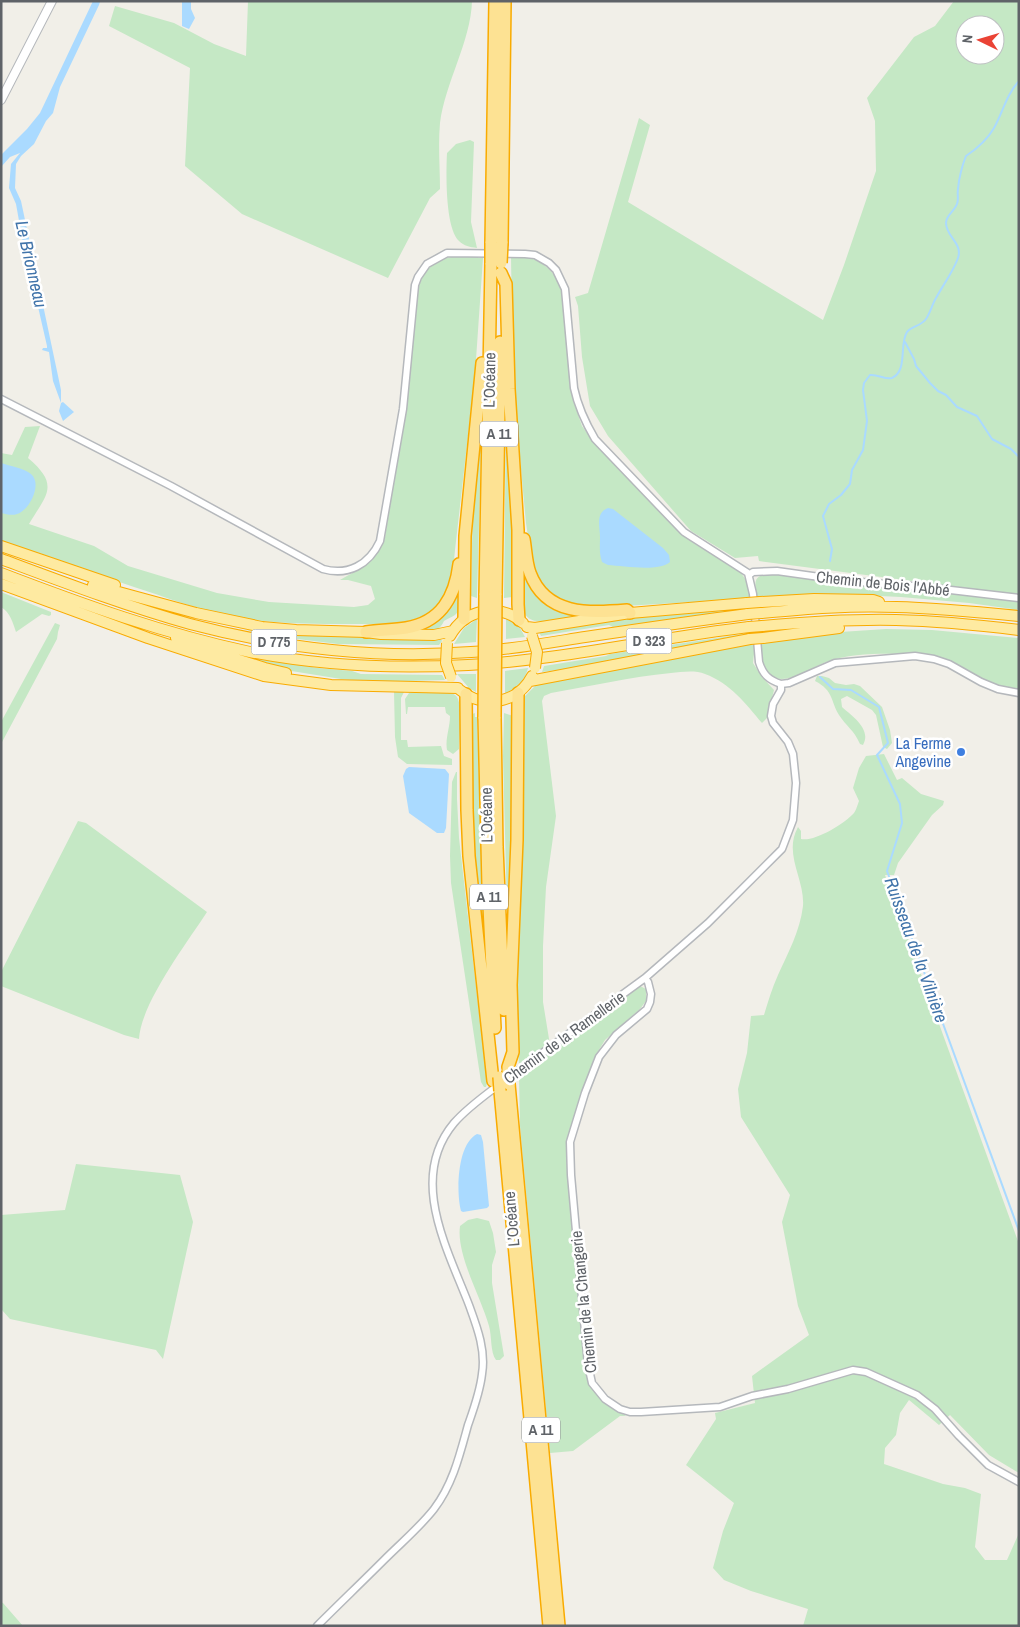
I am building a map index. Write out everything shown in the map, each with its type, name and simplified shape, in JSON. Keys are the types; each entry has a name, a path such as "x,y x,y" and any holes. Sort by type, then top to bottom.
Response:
{"highway":[{"name":"L’Océane","path":"491,595 498,266 495,1"},
{"name":"L’Océane","path":"497,243 505,1"},
{"name":"L’Océane","path":"498,266 490,295 490,918 549,1626"},
{"path":"498,266 506,284 509,389 518,530 518,604 526,628 537,652 535,668 530,681 518,694 503,700 492,702 480,700 462,691 450,677 446,663 447,644 453,631 464,619 490,610 506,613 526,628 630,613 747,603 760,607"},
{"path":"464,619 465,536 479,407 484,307 490,295"},
{"path":"516,500 521,511 530,574 540,591 547,598 564,608 574,610 600,612 627,610 630,613"},
{"path":"366,632 416,626 438,613 449,599 455,586 461,546 465,536"},
{"path":"1,546 151,598 162,604"},
{"name":"D 775","path":"1,559 164,616 219,631 286,644 353,652 414,654 510,648"},
{"name":"D 775","path":"1,573 160,629 250,652 343,664 413,667 510,661"},
{"path":"48,576 63,576 149,602 226,621 262,627 434,636 453,631"},
{"path":"1,584 148,638 256,673 291,681 331,685 462,691"},
{"name":"D 323","path":"510,648 748,614 760,607 815,609 894,606 966,610 1019,616"},
{"path":"530,681 750,639 824,629 880,625 897,620"},
{"name":"D 323","path":"510,661 749,627 826,622 897,620 968,624 1019,630"},
{"path":"160,629 184,643 265,668 351,685"},
{"path":"462,691 470,856 503,1078"},
{"path":"503,1078 513,1052 511,985 517,840 518,694"},
{"name":"L’Océane","path":"503,1078 559,1626"}],"street":[{"path":"1,100 52,1"},
{"path":"1,399 171,486 322,569 350,570 365,563 376,551 380,541 403,409 418,277 427,264 447,253 534,255 549,262 556,270 565,289 576,396 582,416 595,439 684,532 743,569 749,575 753,594 759,662 767,678 781,684 789,683 835,663 915,656 942,662 998,689 1019,693"},
{"name":"Chemin de Bois l'Abbé","path":"749,575 754,572 777,571 848,581 926,587 1019,598"},
{"name":"Chemin de la Ramellerie","path":"317,1626 435,1508 452,1478 479,1390 483,1373 480,1340 433,1204 433,1173 436,1156 441,1144 447,1132 466,1110 645,978 708,922 782,849 792,820 796,783 793,754 788,742 773,722 771,716 773,704 781,690 781,684"},
{"name":"Chemin de la Changerie","path":"645,978 651,994 647,1009 616,1035 599,1057 585,1093 570,1142 571,1175 588,1365 590,1376 597,1390 612,1405 630,1412 690,1410 720,1407 752,1396 788,1389 853,1370 866,1372 917,1395 935,1409 988,1464 1019,1482"}],"green space":[{"path":"248,1 472,1 471,16 463,47 447,93 440,123 440,189 430,198 388,278 242,214 185,166 190,68 109,26 115,6 174,23 214,44 246,56"},
{"path":"954,1 1019,1 1019,595 759,561 758,556 735,558 691,531 608,436 590,406 582,357 578,306 575,297 588,293 639,118 650,125 628,202 823,320 876,171 875,121 867,98 914,37 935,26"},
{"path":"470,140 474,142 471,222 477,248 463,244 454,234 447,199 447,153 456,144"},
{"path":"478,255 478,258 483,258 475,374 453,567 447,592 443,600 432,612 406,622 396,623 324,624 258,621 191,606 1,542 1,453 12,455 25,427 40,426 28,458 44,475 47,490 41,505 29,524 94,546 128,566 217,593 269,602 354,607 368,605 375,599 371,586 348,580 340,580 368,564 377,554 385,537 409,388 417,293 421,281 432,265 456,256"},
{"path":"524,256 546,266 561,285 573,400 582,426 595,444 679,531 692,542 739,571 747,583 750,597 746,599 580,607 562,602 548,593 537,579 531,557 526,523 513,382 511,257"},
{"path":"482,414 477,598 471,596 473,498"},
{"path":"506,415 512,476 513,597 504,598"},
{"path":"522,566 527,573 575,614 575,617 539,622 526,616 523,608 522,592 524,579"},
{"path":"773,573 1019,601 1019,610 901,597 859,595 756,597 755,586 757,579 762,575"},
{"path":"460,587 460,606 455,615 444,621 439,628 429,631 416,631"},
{"path":"1,592 51,612 51,615 42,614 16,632 9,615 1,607"},
{"path":"747,605 747,609 613,627 609,625 541,636 539,632 604,619"},
{"path":"506,618 519,626 525,637 506,639"},
{"path":"477,619 476,642 454,644 464,628"},
{"path":"55,623 60,625 57,639 1,744 1,722"},
{"path":"886,629 932,630 1019,638 1019,688 999,687 943,659 923,654 874,654 837,658 794,677 781,679 770,676 763,664 762,644 764,642 825,633"},
{"path":"246,630 282,634 441,639 442,641 439,645 338,644 265,635"},
{"path":"750,633 750,636 587,666 542,672 544,666"},
{"path":"751,644 755,645 753,663 774,690 767,718 762,723 730,688 714,678 697,672 680,672 641,677 551,693 544,696 542,701 556,816 546,887 543,946 543,1002 550,1045 519,1066 516,996 521,700 539,682"},
{"path":"239,655 318,668 352,671 361,674 442,675 445,680 375,682 341,679 279,669"},
{"path":"528,668 525,677 520,683 505,694 505,671"},
{"path":"457,674 476,674 476,692 469,688"},
{"path":"817,676 829,678 835,683 860,686 882,707 890,730 892,743 887,749 883,747 876,715 872,710 847,696 841,699 842,707 863,728 865,739 863,745 860,744 839,715 826,688 815,681"},
{"path":"394,692 404,692 401,698 401,740 407,740 408,747 441,746 444,756 452,759 452,765 407,764 398,757 395,737"},
{"path":"412,692 447,692 452,693 458,699 460,712 459,749 453,754 447,750 450,716 446,713 445,707 408,707 406,714 405,699"},
{"path":"475,713 475,717 477,717 484,947 472,846 470,715"},
{"path":"504,713 513,716 513,857 508,949 503,756"},
{"path":"884,754 897,780 902,778 921,794 944,801 943,805 932,815 898,863 894,875 885,875 1019,1244 1019,1473 989,1455 950,1415 939,1425 909,1400 900,1413 896,1435 885,1448 884,1464 943,1484 965,1488 981,1494 975,1547 985,1560 1007,1560 1019,1533 1019,1626 803,1626 808,1609 751,1591 724,1580 713,1568 723,1531 734,1503 686,1465 716,1419 715,1413 755,1403 752,1376 809,1335 798,1306 782,1222 790,1195 741,1117 738,1089 747,1053 751,1016 764,1015 774,985 790,950 801,915 803,896 793,847 798,827 801,831 801,839 807,839 828,832 847,819 854,812 859,801 853,788 859,768 866,756"},
{"path":"456,772 459,838 486,1087 481,1082 451,883 452,782"},
{"path":"78,821 86,823 207,912 156,991 142,1024 139,1039 124,1035 1,986 1,972"},
{"path":"640,986 646,989 646,1001 640,1009 605,1040 594,1058 568,1140 569,1187 585,1366 592,1388 601,1399 626,1416 620,1416 573,1451 550,1453 520,1126 519,1077 521,1073"},
{"path":"76,1164 180,1175 193,1222 163,1359 156,1350 10,1319 1,1309 1,1215 65,1210"},
{"path":"477,1218 489,1221 493,1233 496,1252 492,1265 492,1283 504,1356 500,1360 496,1360 494,1357 489,1326 465,1263 462,1250 460,1226 468,1220"},
{"path":"1,1602 3,1603 23,1626 1,1626"}],"water":[{"name":"Le Brionneau","path":"93,1 100,2 60,87 53,113 46,121 34,144 21,156 16,164 15,188 21,201 61,390 61,403 53,381 49,352 42,350 47,348 47,346 36,298 33,295 35,292 33,279 23,243 16,204 9,188 11,164 20,153 10,157 1,167 1,155 40,113"},
{"path":"182,1 191,1 191,9 195,18 189,29 182,26"},
{"path":"63,402 74,412 63,421 59,411"},
{"path":"1,463 25,470 31,474 36,484 30,503 22,512 15,515 1,513"},
{"path":"608,508 613,509 663,548 669,555 670,562 658,567 640,568 608,565 602,562 599,521 601,513"},
{"path":"409,767 445,769 449,774 446,828 444,833 437,833 409,813 403,776"},
{"path":"477,1134 481,1135 483,1142 489,1206 463,1212 459,1203 460,1169 465,1148 470,1139"}],"waterway":[{"name":"Ruisseau de la Vilnière","path":"830,561 832,549 823,516 829,504 841,495 850,484 852,470 863,450 867,421 863,390 864,383 870,375 884,378 892,378 897,375 902,364 907,332 926,319 953,268 959,253 946,223 947,218 958,202 959,181 966,156 982,144 991,132 1011,92 1019,81"},
{"path":"905,342 916,366 930,383 938,391 946,395 957,407 977,416 992,439 1011,449 1019,457"},
{"name":"Ruisseau de la Vilnière","path":"820,677 833,689 851,690 879,707 888,743 877,755 900,804 902,823 887,871 1019,1231"}],"place":[{"name":"La Ferme Angevine","path":"961,752"}]}
